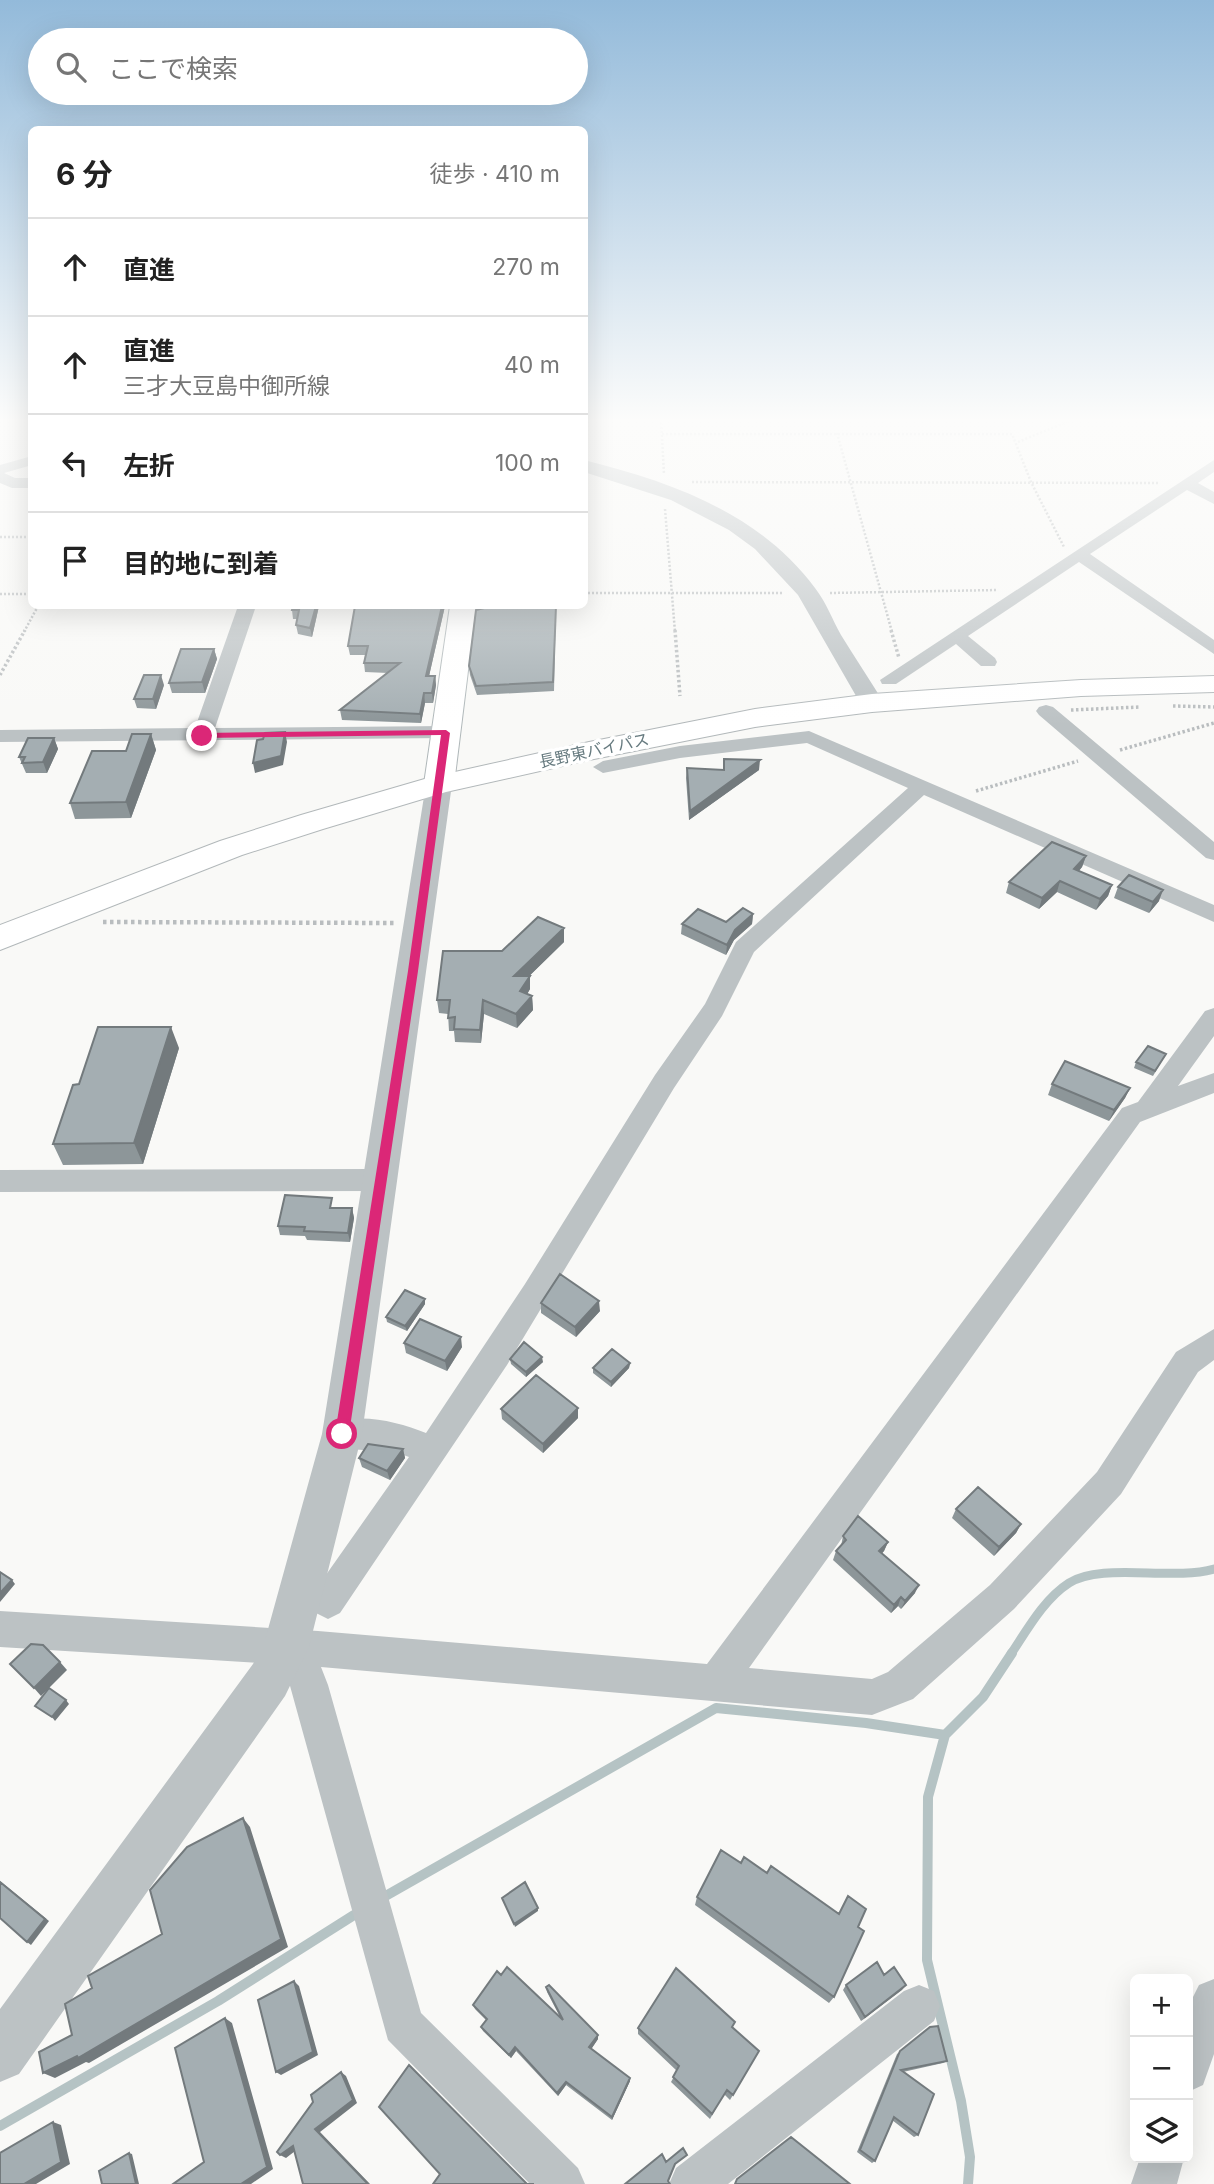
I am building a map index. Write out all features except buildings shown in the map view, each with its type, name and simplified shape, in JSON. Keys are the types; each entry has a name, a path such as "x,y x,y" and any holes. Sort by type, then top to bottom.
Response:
{"main road":[{"path":"439,785 463,609"},
{"name":"長野東バイパス","path":"0,937 231,848 439,785 755,718 872,703 1081,688 1214,684"}],"street":[{"path":"728,521 755,538 784,565 807,593 872,703"},
{"path":"896,675 1130,521"},
{"path":"1075,558 1214,648"},
{"path":"202,736 246,609"},
{"path":"957,636 988,662"},
{"path":"1045,711 1214,853"},
{"path":"0,736 446,733"},
{"path":"603,766 680,752 809,737 1214,914"},
{"path":"0,2055 269,1680 295,1661 342,1434 439,785"},
{"path":"328,1601 432,1451 593,1201 674,1064 705,1027 731,985 744,948 923,785"},
{"path":"1148,1108 1214,1017"},
{"path":"716,1683 1131,1115 1214,1083"},
{"path":"0,1181 379,1180"},
{"path":"0,1629 295,1661 716,1683 872,1697 900,1686 1002,1597 1109,1483 1187,1362 1214,1342"},
{"path":"342,1434 397,1437 432,1451"},
{"path":"295,1661 310,1685 403,2025 562,2184"},
{"path":"1193,2052 1200,2027 1214,2000"},
{"path":"692,2184 919,2006"},
{"path":"1154,2184 1160,2163"}],"path":[{"path":"666,521 680,696"},
{"path":"859,521 896,675"},
{"path":"1054,521 1075,558"},
{"path":"0,537 28,537"},
{"path":"0,594 28,594"},
{"path":"0,675 36,609"},
{"path":"95,922 417,923"}],"waterway":[{"path":"1011,1654 1052,1597 1069,1583 1083,1577 1214,1569"},
{"path":"945,1735 983,1697 1012,1653"},
{"path":"382,1898 716,1708 866,1723 945,1735"},
{"path":"945,1735 928,1797 927,1960 961,2101 970,2157 968,2184"},
{"path":"0,2126 218,2001 354,1915"}],"route":[{"path":"202,736 446,733 417,923 413,971 342,1434"}]}
